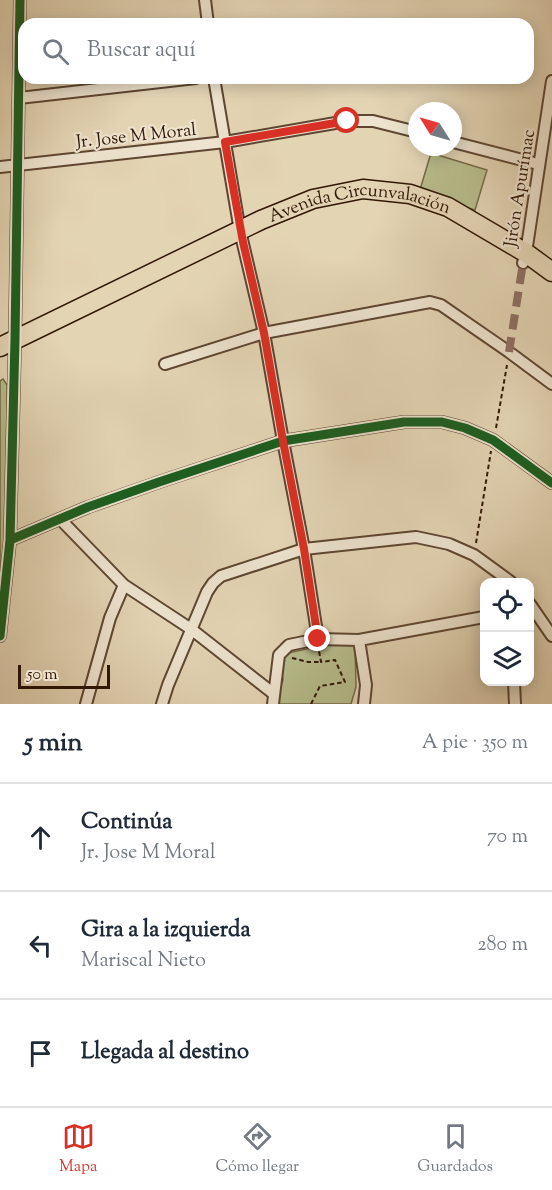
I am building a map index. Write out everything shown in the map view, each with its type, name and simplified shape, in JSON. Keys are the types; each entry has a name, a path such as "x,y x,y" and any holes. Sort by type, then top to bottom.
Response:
{"highway":[{"name":"Avenida Circunvalación","path":"8,348 242,236 261,220 313,199 363,189 410,194 448,207 525,258 552,272"},
{"name":"Avenida Circunvalación","path":"525,258 552,284"}],"street":[{"path":"20,0 20,18"},
{"path":"205,0 207,18"},
{"name":"Jirón Apurímac","path":"525,258 552,81"},
{"path":"0,636 10,540 8,348 18,164 19,84"},
{"path":"19,98 143,84"},
{"path":"215,84 242,236 264,333 304,549 318,639"},
{"name":"Jr. Jose M Moral","path":"0,167 225,142 347,121 373,121 408,130"},
{"path":"462,144 538,164"},
{"path":"165,364 264,333 430,302 441,305 552,384"},
{"path":"10,540 159,482 283,441 404,422 442,422 465,428 493,440 552,483"},
{"path":"60,519 124,585 191,629 273,699"},
{"path":"162,704 207,592 221,576 304,549 416,537 449,544 474,555 506,578"},
{"path":"490,566 495,578"},
{"path":"86,704 110,618 124,585"},
{"path":"534,610 552,636"},
{"path":"273,699 279,655 289,645 318,639 359,640 480,618"},
{"path":"359,640 366,685 364,704"},
{"path":"514,686 515,704"}],"path":[{"path":"318,639 321,662"},
{"path":"279,655 308,662 335,660 345,682 320,686 311,704"}],"green space":[{"path":"430,156 441,156 487,170 475,210 419,193"},
{"path":"3,379 7,385 9,521 2,582 0,582 0,381"},
{"path":"355,643 356,687 351,704 275,704 283,680 279,655 325,645"}],"marked path":[{"path":"509,352 523,263"}],"cycle path":[{"path":"20,0 20,18"},
{"path":"0,636 10,540 19,84"},
{"path":"10,540 88,507 283,441 404,422 442,422 465,428 493,440 552,483"}],"route":[{"path":"318,639 304,549 264,333 243,242 225,142 347,121"}]}
